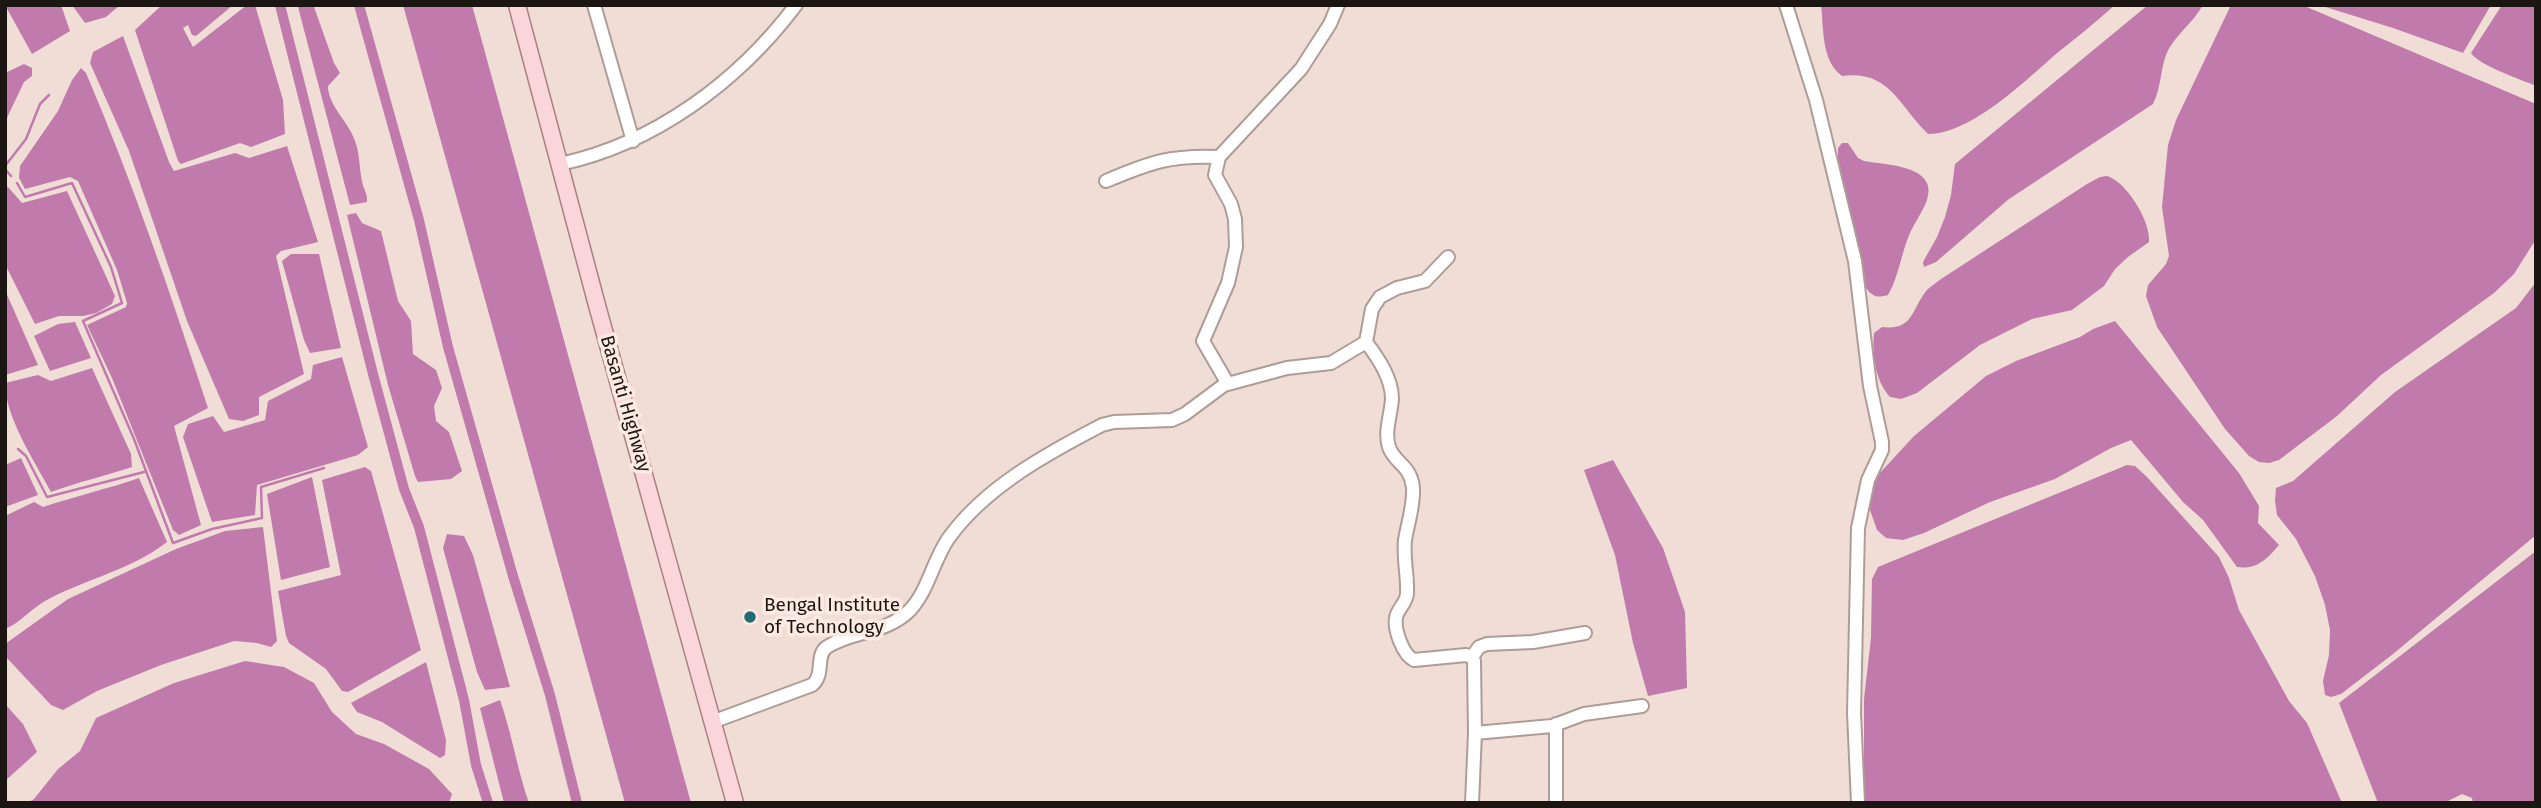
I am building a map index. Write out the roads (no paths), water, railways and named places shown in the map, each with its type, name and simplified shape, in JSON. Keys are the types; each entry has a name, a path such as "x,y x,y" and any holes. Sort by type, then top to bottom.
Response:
{"main road":[{"name":"Basanti Highway","path":"517,5 735,803"}],"street":[{"path":"594,5 633,141"},
{"path":"559,164 633,141 669,121 748,60 796,5"},
{"path":"1228,384 1203,341 1227,283 1236,247 1235,219 1231,204 1215,175 1219,157 1301,69 1330,24 1338,5"},
{"path":"1786,5 1816,100 1855,261 1870,386 1882,442 1882,450 1868,480 1858,528 1854,713 1858,803"},
{"path":"1106,181 1169,158 1219,157"},
{"path":"1448,257 1425,281 1391,290 1376,302 1370,317 1366,342 1389,382 1392,397 1389,420 1390,450 1407,469 1413,485 1412,513 1405,550 1407,596 1396,618 1399,635 1406,653 1414,660 1466,655 1472,657"},
{"path":"712,722 812,684 819,675 821,653 824,649 839,641 888,625 901,617 917,600 952,533 992,492 1102,425 1114,422 1172,420 1228,384 1287,368 1331,363 1366,342"},
{"path":"1472,803 1475,666 1472,657 1476,649 1487,644 1533,642 1585,633"},
{"path":"1475,733 1556,724 1584,714 1643,706"},
{"path":"1556,724 1556,803"}],"waterway":[{"path":"280,5 373,374 404,489 419,527 464,700 476,765 488,803"},
{"path":"359,5 419,220 448,347 550,695 577,803"},
{"path":"5,166 26,139 40,104 49,95"},
{"path":"5,169 11,176"},
{"path":"17,183 25,197 72,183 111,267 122,303 83,321 134,439 173,543 212,529 262,518 261,487 324,468"},
{"path":"18,449 26,456 47,497 144,472"}],"place":[{"name":"Bengal Institute of Technology","path":"750,617"}]}
